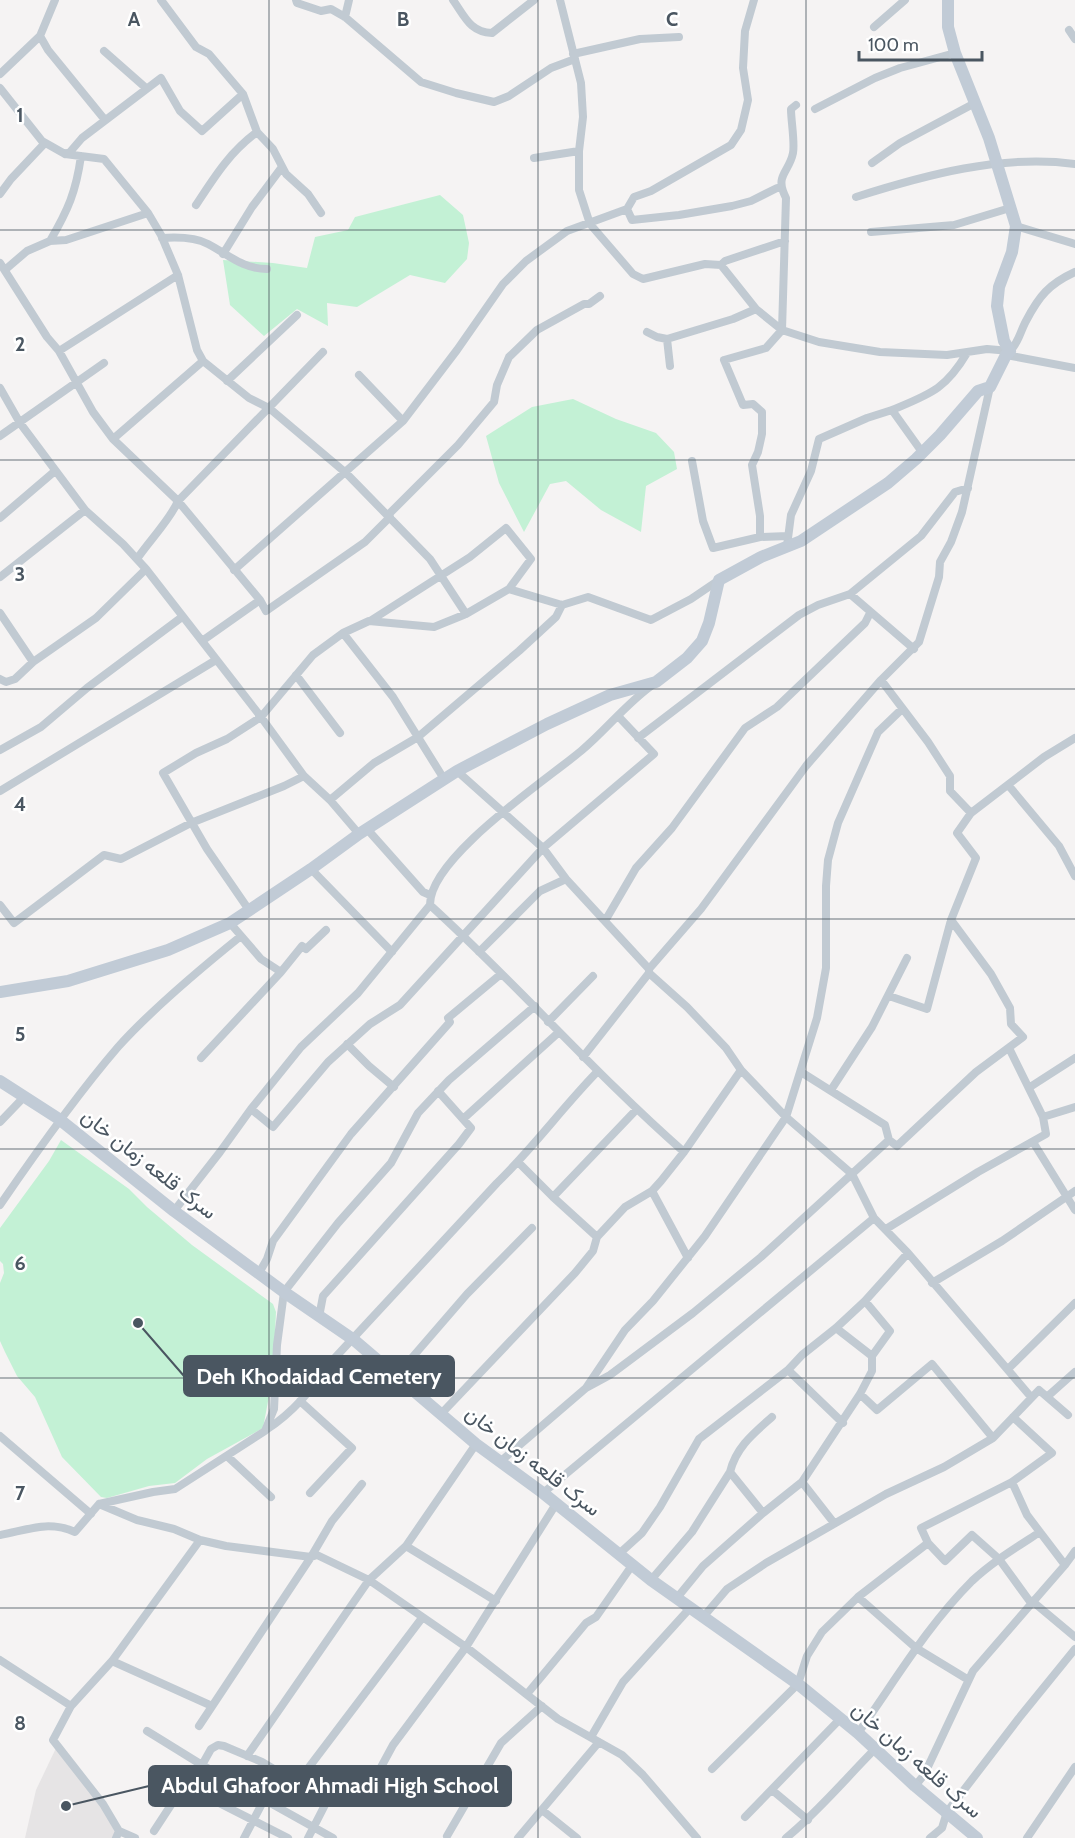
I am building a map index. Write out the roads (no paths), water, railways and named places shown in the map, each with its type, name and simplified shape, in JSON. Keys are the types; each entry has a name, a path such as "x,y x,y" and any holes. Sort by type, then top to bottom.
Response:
{"street":[{"path":"0,74 40,36 55,0"},
{"path":"161,0 196,46 209,54 243,94 257,132 273,149 286,174 308,194 321,213"},
{"path":"296,0 297,3 321,11 331,9 345,17 421,82 494,102 509,96 551,68 574,57 640,39 679,37"},
{"path":"345,17 349,0"},
{"path":"453,0 469,24 481,33 492,33 534,0"},
{"path":"560,0 581,82 583,117 579,151 579,190 590,224 633,274 643,279 705,264 721,266 756,309 782,330 819,342 880,352 947,356 987,349 1075,368"},
{"path":"234,570 403,421 458,350 503,284 526,261 567,231 627,209 634,197 651,191 731,145 741,129 748,100 743,68 745,31 754,0"},
{"path":"874,27 905,0"},
{"path":"948,0 948,27 955,53 975,103 1016,226 1012,252 999,287 997,306 1008,353"},
{"path":"1069,30 1075,39"},
{"path":"40,36 48,50 105,120"},
{"path":"104,51 146,88"},
{"path":"815,109 875,78 900,68 955,53"},
{"path":"65,154 105,120 161,78 180,111 201,131 243,94"},
{"path":"0,88 45,143 65,154 104,159 148,213 162,238 178,275 197,350 203,362 249,398 269,408 346,473 430,559 466,615"},
{"path":"872,164 900,143 975,103"},
{"path":"760,537 760,516 752,465 762,434 762,412 753,404 743,405 724,360 766,348 782,330 786,198 781,188 782,176 793,153 791,109 796,105"},
{"path":"196,205 238,146 257,132"},
{"path":"0,194 45,143"},
{"path":"534,158 579,151"},
{"path":"50,241 67,212 77,180 81,156"},
{"path":"856,197 923,178 996,163 1053,161 1075,164"},
{"path":"222,254 252,207 282,167"},
{"path":"627,209 632,220 679,215 751,201 781,188"},
{"path":"871,232 954,225 1011,208"},
{"path":"148,213 66,240 50,241 27,251 3,266 47,337 59,351 93,412 113,439 178,501 260,600 266,611 364,542 458,445 494,402 497,386 509,357 537,330 589,304 600,296"},
{"path":"1016,226 1075,244"},
{"path":"162,238 178,237 206,243 235,262 249,267 267,269"},
{"path":"721,266 725,261 785,241"},
{"path":"583,1057 649,971 701,909 806,766 881,680 919,642 939,577 940,562 951,542 962,512 990,387 1008,353 1017,344 1025,322 1047,288 1075,272"},
{"path":"59,351 178,275"},
{"path":"647,332 667,339 733,319 756,309"},
{"path":"227,381 297,315"},
{"path":"667,339 670,366"},
{"path":"137,560 174,511 178,501 323,352"},
{"path":"788,541 791,515 811,471 819,439 892,410 943,386 967,353"},
{"path":"113,439 203,362"},
{"path":"0,436 38,407 104,363"},
{"path":"359,375 403,421"},
{"path":"692,460 703,521 713,548 760,537 801,541 888,483 940,435 978,391 990,387"},
{"path":"0,388 20,423 85,510 123,544 146,569 304,776 423,892 430,895"},
{"path":"892,410 922,452"},
{"path":"0,518 55,471"},
{"path":"638,738 799,615 818,605 850,594 921,536 955,492 968,488"},
{"path":"0,577 85,510"},
{"path":"249,910 191,822 163,773 196,753 227,739 261,717 313,654 343,633 369,621 470,558 506,528 531,559 508,589 466,615 434,627 369,621"},
{"path":"508,589 562,605 588,597 651,620 788,541"},
{"path":"0,679 6,682 15,679 33,662 96,618 146,569"},
{"path":"174,1211 251,1108 301,1047 358,993 430,905 430,895 439,876 502,811 581,751 633,699 687,658 702,641 709,623 719,580"},
{"path":"850,594 914,649"},
{"path":"202,641 260,600"},
{"path":"330,800 374,763 418,737 519,651 556,617 562,605"},
{"path":"605,921 636,868 672,828 745,728 777,707 865,623 870,612"},
{"path":"0,613 33,662"},
{"path":"0,750 41,727 87,688 182,616"},
{"path":"343,633 393,697 444,779"},
{"path":"0,791 216,660"},
{"path":"296,675 340,733"},
{"path":"881,680 928,742 950,776 950,791 971,813"},
{"path":"0,992 69,981 168,950 230,923 363,831 457,771 547,724 610,695 656,682"},
{"path":"586,1388 625,1330 653,1301 705,1236 786,1117 817,1018 826,968 828,860 838,823 878,732 902,709"},
{"path":"251,1108 273,1127 328,1062 370,1023 400,1005 543,848 654,754 618,716"},
{"path":"889,996 927,1009 951,920 976,858 957,833 971,813 1044,757 1075,738"},
{"path":"457,771 543,848 566,879 649,971 726,1048 741,1070 786,1117 852,1174 874,1218 908,1253 1008,1369 1030,1398"},
{"path":"0,905 14,923 104,855 121,859 191,822 304,776"},
{"path":"1009,786 1059,846 1075,876"},
{"path":"311,869 392,952"},
{"path":"479,952 540,891 566,879"},
{"path":"430,905 535,1006 548,1022 636,1110 684,1152"},
{"path":"801,1072 885,1125 889,1140 897,1146 976,1072 1023,1037 1011,1024 1011,1008 990,974 951,920"},
{"path":"230,923 261,959 281,972"},
{"path":"201,1058 281,972 302,946 306,950 326,930"},
{"path":"0,1205 59,1119 120,1046 176,991 240,936"},
{"path":"831,1090 872,1027 907,958"},
{"path":"259,1274 273,1241 351,1134 450,1022 448,1018 501,974"},
{"path":"548,1022 593,976"},
{"path":"266,1431 274,1408 277,1345 284,1292 338,1222 392,1163 418,1113 438,1091 535,1006"},
{"path":"463,1119 559,1032"},
{"path":"347,1044 394,1087"},
{"path":"886,1229 978,1172 1046,1134 1043,1117 1009,1048"},
{"path":"1030,1087 1075,1058"},
{"path":"441,1414 575,1273 593,1251 597,1237 625,1207 652,1191 684,1152 741,1070"},
{"path":"0,1535 60,1525 75,1532 99,1504 175,1489 286,1417 314,1387 332,1362 518,1162 573,1096 597,1072"},
{"name":"سرک قلعه زمان خان","path":"0,1080 59,1119 174,1211 354,1340 476,1444 543,1493 651,1580 798,1684 876,1748 915,1786 977,1838"},
{"path":"319,1317 323,1296 471,1128 438,1091"},
{"path":"0,1122 24,1097"},
{"path":"1043,1117 1075,1107"},
{"path":"552,1197 636,1110"},
{"path":"501,1461 586,1388 610,1375 693,1313 761,1257 889,1140"},
{"path":"1033,1142 1075,1210"},
{"path":"518,1162 552,1197 597,1237"},
{"path":"652,1191 688,1258"},
{"path":"932,1283 1002,1241 1075,1191"},
{"path":"543,1493 874,1218"},
{"path":"397,1375 467,1294 532,1228"},
{"path":"620,1553 642,1533 660,1507 699,1439 788,1370 802,1355 836,1328 865,1301 908,1253"},
{"path":"676,1599 703,1566 802,1482 843,1423 872,1371 872,1356 890,1331 865,1301"},
{"path":"1008,1369 1075,1303"},
{"path":"836,1328 872,1356"},
{"path":"860,1394 877,1410 932,1364 993,1438"},
{"path":"788,1370 843,1423"},
{"path":"1048,1396 1075,1372"},
{"path":"704,1616 727,1589 766,1563 897,1488 944,1467 993,1438 1039,1390 1068,1415"},
{"path":"300,1401 352,1448 310,1492"},
{"path":"651,1580 692,1532 730,1472 733,1461 743,1444 772,1417"},
{"path":"1013,1417 1052,1453 1012,1482 921,1528 928,1543 945,1561 972,1535 999,1559 1032,1602 1075,1637"},
{"path":"0,1436 92,1514"},
{"path":"247,1756 369,1580 406,1546 476,1444"},
{"path":"226,1456 271,1497"},
{"path":"730,1472 763,1513"},
{"path":"802,1482 834,1523"},
{"path":"1012,1482 1027,1515 1065,1565"},
{"path":"199,1726 311,1557 332,1521 362,1484"},
{"path":"99,1504 137,1520 174,1529 200,1540 226,1546 311,1557 317,1555 369,1580 466,1647 558,1719 622,1755 643,1775 697,1838"},
{"path":"308,1838 327,1802 343,1783 367,1793 393,1745 466,1647 556,1504"},
{"path":"858,1733 916,1648 960,1594 999,1559 1040,1532"},
{"path":"135,1838 118,1834 103,1804 53,1740 71,1706 112,1661 200,1540"},
{"path":"712,1768 798,1684 807,1656 822,1632 858,1597 928,1543"},
{"path":"406,1546 496,1601"},
{"path":"915,1786 924,1775 967,1679 1075,1551"},
{"path":"527,1694 586,1623 596,1617 633,1564"},
{"path":"858,1597 916,1648 967,1679"},
{"path":"518,1838 595,1740 623,1682 691,1607"},
{"path":"297,1783 422,1618"},
{"path":"930,1838 942,1828 947,1812 1075,1649"},
{"path":"0,1660 71,1706"},
{"path":"112,1661 212,1706"},
{"path":"447,1836 501,1743 542,1706"},
{"path":"745,1817 841,1718"},
{"path":"147,1731 202,1765 333,1838"},
{"path":"154,1831 186,1782 202,1765 211,1749 218,1745 262,1762 327,1802"},
{"path":"786,1838 808,1820 844,1779 876,1748"},
{"path":"1027,1838 1075,1767"},
{"path":"244,1838 278,1773"},
{"path":"186,1782 288,1838"},
{"path":"772,1790 808,1820"},
{"path":"542,1810 577,1838"}],"place":[{"name":"Deh Khodaidad Cemetery","path":"138,1323"},
{"name":"Abdul Ghafoor Ahmadi High School","path":"66,1806"}]}
